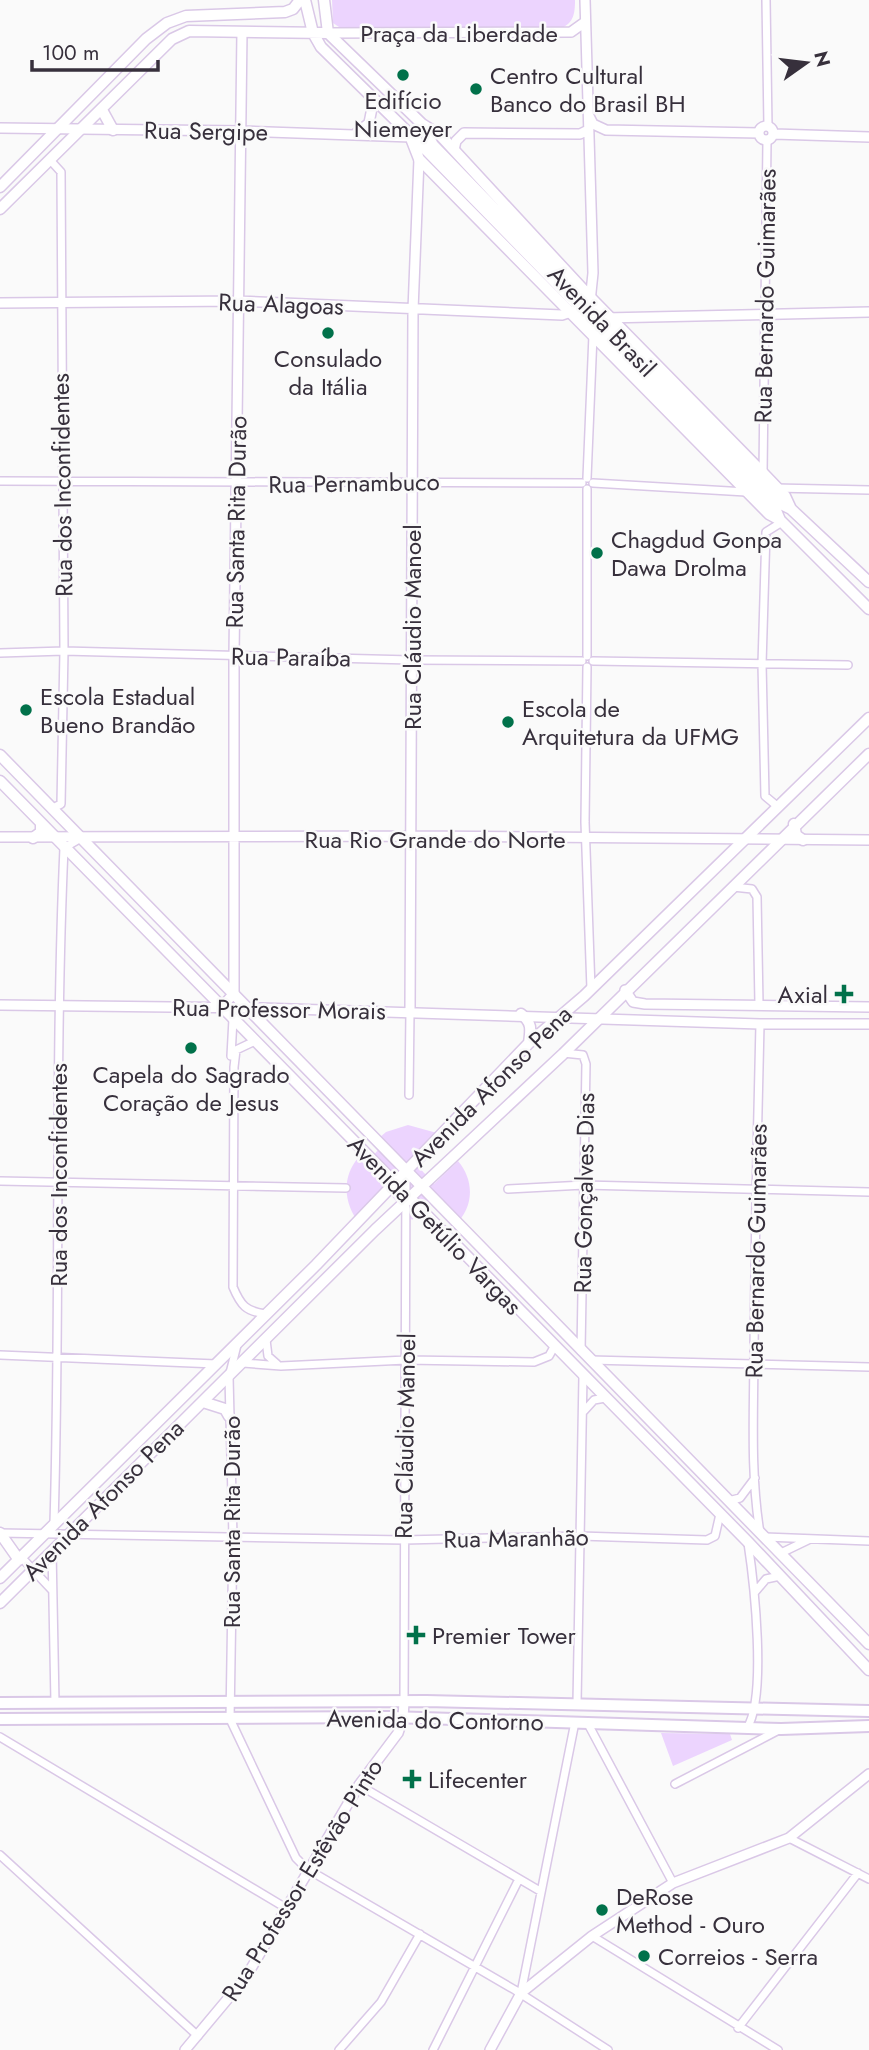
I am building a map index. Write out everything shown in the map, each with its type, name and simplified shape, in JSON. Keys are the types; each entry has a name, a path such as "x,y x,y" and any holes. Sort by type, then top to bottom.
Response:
{"main road":[{"path":"0,187 146,39 167,23 186,16 285,12 293,9 302,0 313,33"},
{"name":"Praça da Liberdade","path":"172,39 189,31 328,33 324,0"},
{"path":"0,209 172,39 167,23"},
{"name":"Avenida Brasil","path":"313,33 324,50 756,490 768,514 781,521 869,609"},
{"name":"Avenida Brasil","path":"328,33 422,124 454,150 582,311 593,335 756,490 782,497"},
{"path":"102,110 113,130"},
{"name":"Avenida Brasil","path":"422,124 433,145 582,311"},
{"path":"411,137 433,145"},
{"name":"Avenida Brasil","path":"411,137 419,159 582,311 610,317 763,472 791,509 869,582"},
{"name":"Avenida Brasil","path":"781,521 782,497"},
{"name":"Avenida Afonso Pena","path":"0,1578 217,1364 529,1043 591,989 869,718"},
{"name":"Avenida Afonso Pena","path":"0,1603 408,1198 563,1054 794,824 869,754"},
{"name":"Avenida Getúlio Vargas","path":"0,755 869,1644"},
{"name":"Avenida Getúlio Vargas","path":"0,781 748,1542 869,1670"},
{"path":"33,838 41,832 41,824"},
{"path":"794,824 796,835 803,839"},
{"path":"521,1014 528,1019 531,1027 529,1043"},
{"path":"203,1402 225,1409 229,1416"},
{"path":"745,1518 748,1542"},
{"path":"0,1533 20,1559"},
{"path":"780,1576 776,1561 781,1553"},
{"name":"Avenida do Contorno","path":"0,1703 577,1703 869,1711"},
{"name":"Avenida do Contorno","path":"0,1719 403,1718 781,1729 869,1726"}],"street":[{"path":"582,311 588,146 584,0"},
{"name":"Rua Bernardo Guimarães","path":"763,472 770,133 766,0"},
{"name":"Praça da Liberdade","path":"328,33 571,32 585,22"},
{"name":"Rua Santa Rita Durão","path":"234,993 234,656 242,32"},
{"path":"354,135 369,123 373,103 371,97"},
{"path":"588,115 593,124 606,130"},
{"name":"Rua Bernardo Guimarães","path":"606,130 759,133 762,127 770,133"},
{"name":"Rua Sergipe","path":"0,128 242,131 411,137"},
{"path":"454,150 456,141 464,133 580,134 588,130"},
{"path":"588,146 594,137 606,130"},
{"path":"770,133 869,137"},
{"name":"Rua Cláudio Manoel","path":"409,1095 413,310 419,159"},
{"name":"Rua dos Inconfidentes","path":"51,161 61,172 64,650 61,804 53,808"},
{"name":"Rua Alagoas","path":"0,303 238,300 413,310 582,311 610,317 869,312"},
{"path":"626,333 637,316"},
{"path":"591,989 589,840 585,822 587,483 593,335"},
{"name":"Rua Bernardo Guimarães","path":"749,458 763,451"},
{"name":"Rua Pernambuco","path":"0,481 63,479 237,484 412,481 587,483 756,490 782,497 869,490"},
{"path":"777,806 765,796 762,664 766,532 781,521"},
{"name":"Rua Paraíba","path":"0,653 64,650 411,660 848,665"},
{"name":"Rua Rio Grande do Norte","path":"0,837 412,836 869,841"},
{"path":"64,848 82,837"},
{"name":"Rua dos Inconfidentes","path":"54,1523 59,1356 57,1006 64,848"},
{"path":"732,887 752,888 757,897 759,1004"},
{"path":"625,990 633,1002 645,1004 869,1007"},
{"path":"222,1008 234,993"},
{"path":"645,1004 645,1020"},
{"name":"Rua Professor Morais","path":"0,1005 249,1008 521,1014 760,1024 869,1024"},
{"path":"233,1018 231,1056 234,1067"},
{"name":"Rua Bernardo Guimarães","path":"760,1024 754,1366 755,1478 763,1535"},
{"path":"255,1041 236,1049 234,1067 233,1287 240,1304 248,1311 265,1314"},
{"name":"Rua Gonçalves Dias","path":"563,1054 583,1055 586,1064 581,1352"},
{"name":"Rua Cláudio Manoel","path":"404,1702 408,1198 406,1171"},
{"path":"0,1181 345,1188"},
{"path":"508,1189 584,1185 869,1192"},
{"path":"266,1340 271,1362 281,1366"},
{"name":"Rua Santa Rita Durão","path":"230,1719 233,1537 229,1377 238,1341"},
{"path":"243,1363 281,1366 406,1360 534,1362 549,1356 554,1347"},
{"path":"0,1355 217,1364"},
{"path":"589,1360 869,1367"},
{"path":"577,1703 583,1376"},
{"path":"584,1412 594,1400 605,1398"},
{"path":"728,1501 740,1497 755,1478"},
{"name":"Rua Maranhão","path":"0,1533 41,1536 404,1540 580,1536 707,1540 715,1536 720,1514"},
{"path":"763,1535 869,1541"},
{"path":"781,1553 812,1539"},
{"path":"747,1728 756,1709 755,1593 748,1542"},
{"path":"52,1550 55,1703"},
{"path":"20,1559 53,1590"},
{"path":"755,1593 766,1579 780,1576"},
{"name":"Rua Professor Estêvão Pinto","path":"185,2050 246,1977 359,1785 398,1733 404,1702"},
{"path":"230,1719 296,1858 307,1870 476,1966 521,1993 597,2047 608,2050"},
{"path":"581,1722 673,1883"},
{"path":"490,2050 521,1993 540,1891 581,1722"},
{"path":"675,1784 781,1729"},
{"path":"0,1737 286,1908"},
{"path":"521,1993 592,1936 673,1883 789,1838 869,1773"},
{"path":"359,1785 540,1891"},
{"path":"789,1838 869,1879"},
{"path":"0,1855 198,2036"},
{"path":"738,2028 858,1873"},
{"path":"433,2050 519,1879"},
{"path":"339,2050 381,2002 420,1934"},
{"path":"592,1936 738,2028 778,2050"}],"shaded area":[{"path":"332,0 575,0 575,9 569,23 562,28 339,27 333,23"},
{"path":"408,1125 437,1133 417,1165 434,1184 458,1161 464,1169 469,1186 469,1203 454,1226 430,1201 412,1220 390,1194 360,1224 355,1217 347,1191 353,1166 358,1158 365,1165 378,1150 372,1144 386,1132"},
{"path":"661,1733 730,1734 732,1740 673,1766"}],"place":[{"name":"Edifício Niemeyer","path":"403,75"},
{"name":"Centro Cultural Banco do Brasil BH","path":"476,89"},
{"name":"Consulado da Itália","path":"328,333"},
{"name":"Chagdud Gonpa Dawa Drolma","path":"597,553"},
{"name":"Escola Estadual Bueno Brandão","path":"26,710"},
{"name":"Escola de Arquitetura da UFMG","path":"508,722"},
{"name":"Axial","path":"844,994"},
{"name":"Capela do Sagrado Coração de Jesus","path":"191,1048"},
{"name":"Premier Tower","path":"416,1635"},
{"name":"Lifecenter","path":"412,1779"},
{"name":"DeRose Method - Ouro","path":"602,1910"},
{"name":"Correios - Serra","path":"644,1956"}]}
